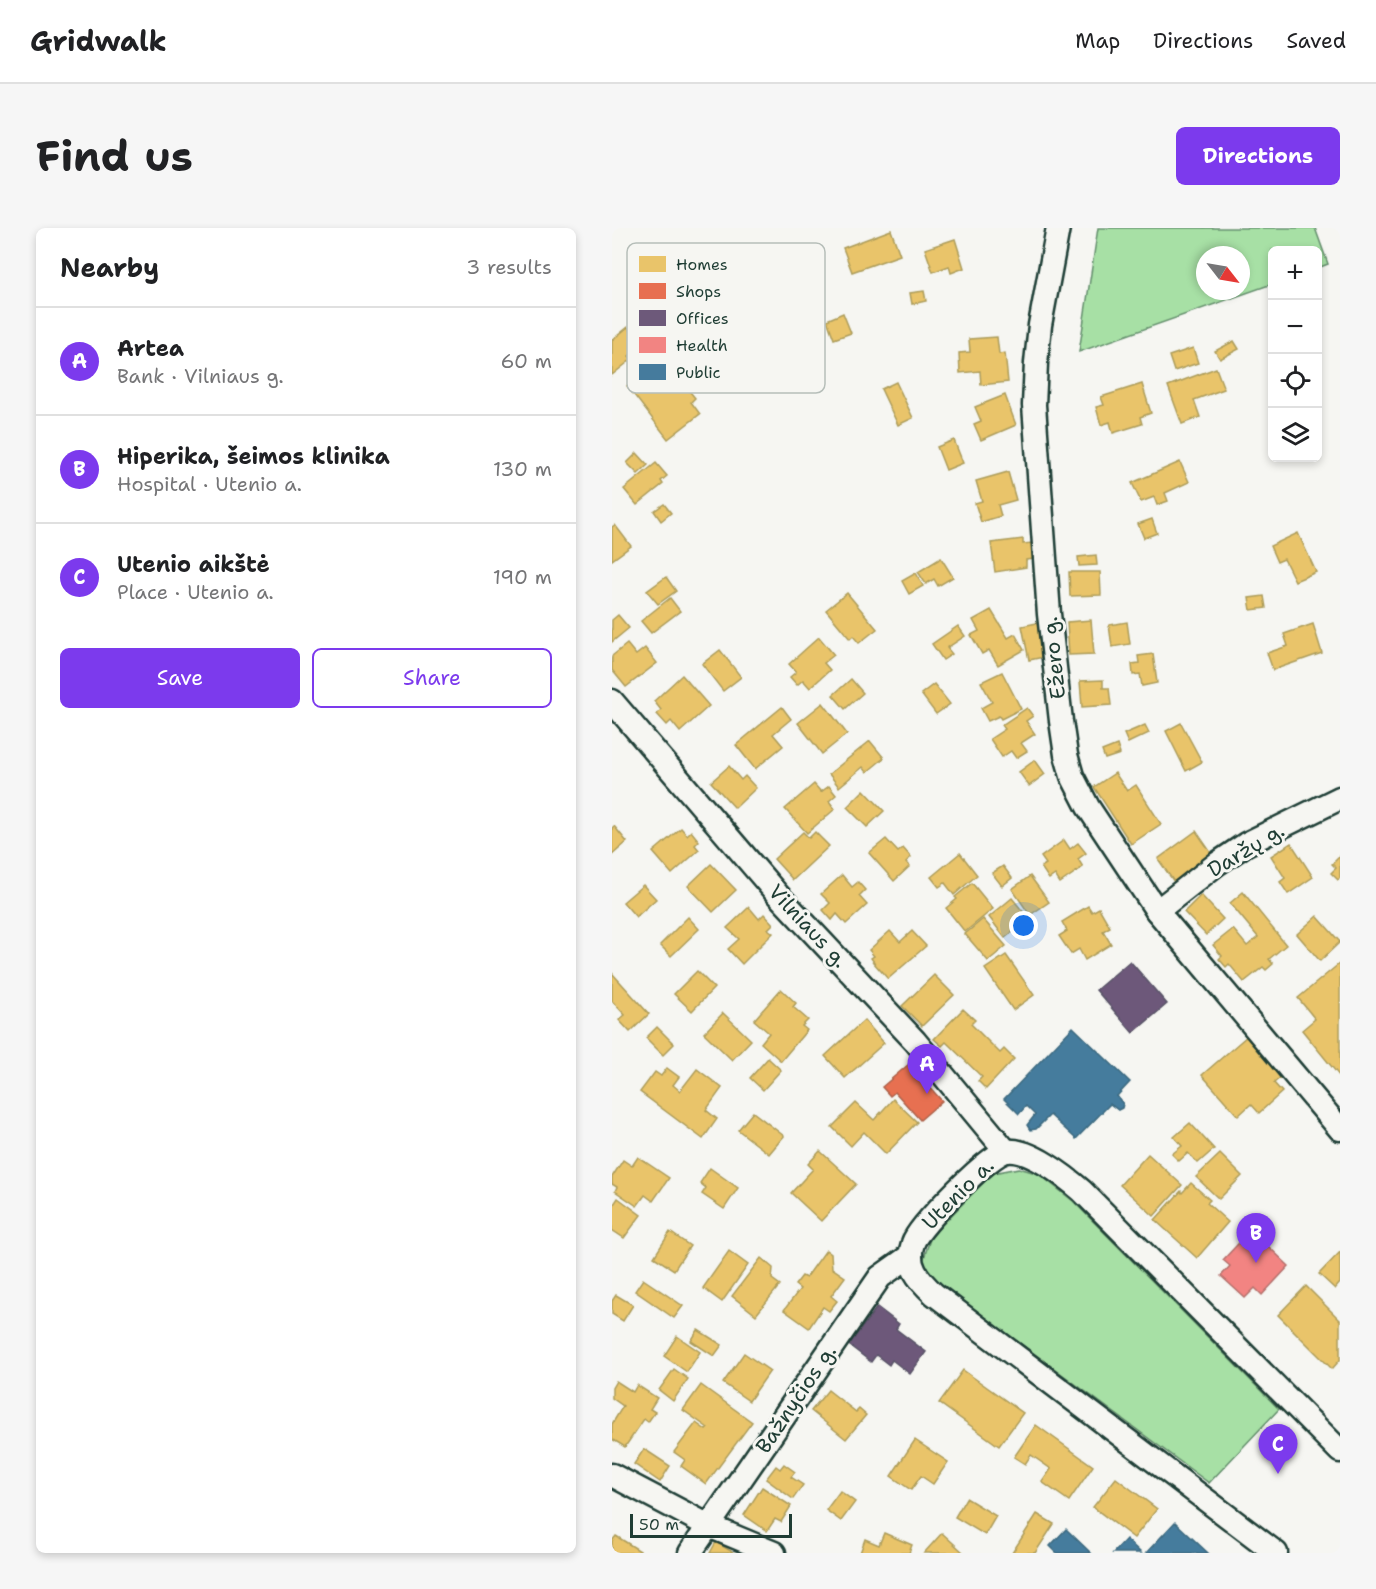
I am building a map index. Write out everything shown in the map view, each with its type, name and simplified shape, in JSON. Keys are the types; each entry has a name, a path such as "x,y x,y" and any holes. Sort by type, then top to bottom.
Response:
{"street":[{"name":"Ežero g.","path":"1058,228 1040,325 1034,405 1049,614 1062,732 1072,776 1088,807 1157,911 1340,1129"},
{"name":"Vilniaus g.","path":"612,700 778,894 915,1041 1006,1150"},
{"name":"Daržų g.","path":"1157,911 1246,844 1340,798"},
{"name":"Utenio a.","path":"1276,1553 920,1282 913,1268 911,1255 913,1241 926,1223 989,1160 1006,1150 1022,1153 1054,1168 1076,1185 1340,1451"},
{"name":"Bažnyčios g.","path":"690,1553 880,1276 911,1255"},
{"path":"612,1475 709,1526 774,1553"}],"green space":[{"path":"1098,228 1315,228 1322,246 1268,246 1268,285 1250,292 1250,246 1196,246 1196,300 1227,300 1079,352"},
{"path":"1322,247 1328,264 1322,266"},
{"path":"1019,1168 1039,1174 1073,1201 1279,1409 1209,1483 935,1280 923,1261 931,1236 993,1173"}],"building: Homes":[{"path":"891,230 900,255 852,272 843,248"},
{"path":"955,239 964,268 951,273 949,266 933,272 925,249"},
{"path":"924,291 926,301 912,304 910,293"},
{"path":"843,313 851,333 834,339 827,320"},
{"path":"627,328 627,363 612,375 612,340"},
{"path":"997,337 999,354 1005,353 1008,382 981,385 980,371 960,373 959,353 970,352 969,339"},
{"path":"1234,341 1239,349 1220,359 1215,351"},
{"path":"1193,348 1198,363 1174,371 1169,356"},
{"path":"1216,368 1224,389 1194,400 1200,417 1182,424 1168,386"},
{"path":"896,382 913,418 898,425 881,389"},
{"path":"1142,384 1151,413 1140,417 1142,424 1113,433 1110,422 1101,425 1096,407 1104,405 1101,397"},
{"path":"632,393 691,393 695,398 691,402 700,414 668,439"},
{"path":"1005,395 1016,425 981,440 974,424 981,421 975,407"},
{"path":"954,440 963,463 946,470 937,447"},
{"path":"637,453 648,465 638,474 627,463"},
{"path":"1180,462 1189,482 1165,493 1168,501 1157,505 1154,497 1141,502 1132,483"},
{"path":"656,463 667,476 661,481 663,484 637,505 624,489"},
{"path":"1008,472 1016,500 998,505 1001,516 981,522 975,503 982,501 976,481"},
{"path":"664,504 671,513 661,521 654,511"},
{"path":"1152,519 1157,533 1144,538 1138,524"},
{"path":"615,525 631,546 612,560 612,527"},
{"path":"1298,533 1316,572 1295,581 1284,559 1277,562 1270,546"},
{"path":"1023,539 1023,544 1032,543 1035,559 1026,560 1026,567 995,572 991,543"},
{"path":"1096,555 1097,565 1079,566 1078,557"},
{"path":"941,558 953,577 938,586 934,579 926,584 918,572"},
{"path":"1069,572 1100,572 1101,595 1070,596"},
{"path":"916,573 923,586 909,594 902,581"},
{"path":"666,577 676,591 658,604 647,591"},
{"path":"847,593 877,629 859,643 853,636 850,639 826,610"},
{"path":"1264,596 1266,608 1251,610 1249,598"},
{"path":"670,598 680,611 651,633 641,621"},
{"path":"991,610 1008,638 1015,634 1024,650 998,665 989,650 982,654 971,635 979,631 973,620"},
{"path":"618,615 629,628 612,642 612,620"},
{"path":"1091,620 1094,654 1069,655 1067,622"},
{"path":"1127,622 1130,644 1112,647 1109,625"},
{"path":"1037,623 1044,657 1029,660 1022,626"},
{"path":"1313,624 1322,653 1273,670 1267,653 1288,646 1284,634"},
{"path":"958,626 965,636 947,648 952,654 943,660 932,644"},
{"path":"819,637 834,655 824,663 830,670 810,688 803,680 797,685 790,677 796,672 789,664"},
{"path":"627,644 636,655 645,648 657,663 626,687 612,670 612,656"},
{"path":"720,650 741,677 723,691 702,664"},
{"path":"1153,654 1157,683 1142,686 1140,674 1133,675 1132,664 1139,663 1138,656"},
{"path":"1002,672 1021,709 1001,719 999,716 988,721 981,708 992,702 981,682"},
{"path":"682,675 709,706 680,732 671,721 667,725 657,714 661,710 654,701"},
{"path":"851,679 863,693 845,709 833,695"},
{"path":"1103,680 1103,688 1109,688 1111,705 1082,707 1080,681"},
{"path":"934,684 950,704 936,714 921,694"},
{"path":"823,703 847,734 822,754 798,723"},
{"path":"782,707 791,719 773,734 783,746 755,769 736,745"},
{"path":"1027,708 1033,716 1026,721 1035,734 1021,743 1027,751 1016,758 1011,751 1002,757 990,739 1005,729 1002,725"},
{"path":"1181,723 1202,762 1186,771 1166,731"},
{"path":"1145,725 1149,733 1128,743 1124,734"},
{"path":"870,741 884,758 867,772 863,767 839,787 829,774"},
{"path":"1117,745 1120,754 1105,759 1102,751"},
{"path":"1035,760 1045,774 1029,786 1019,772"},
{"path":"729,766 741,780 745,776 756,788 735,808 711,782"},
{"path":"1115,773 1127,791 1136,785 1161,824 1131,844 1094,787"},
{"path":"814,784 821,792 829,786 836,795 829,801 835,809 807,833 785,809"},
{"path":"864,790 884,811 867,827 847,807"},
{"path":"614,826 627,842 612,855 612,828"},
{"path":"681,828 687,835 691,831 699,841 695,845 699,850 672,874 653,852"},
{"path":"1196,831 1212,854 1174,882 1158,859"},
{"path":"803,832 809,838 815,832 829,846 793,880 774,859"},
{"path":"886,839 898,852 903,848 911,857 906,862 910,866 894,881 869,853"},
{"path":"1064,840 1070,849 1078,843 1086,853 1078,859 1083,867 1060,883 1055,875 1049,879 1041,867 1046,864 1041,857"},
{"path":"1291,843 1313,877 1288,894 1280,882 1285,878 1271,856"},
{"path":"960,853 977,875 954,895 945,883 939,887 931,877"},
{"path":"1340,856 1340,878 1338,880 1331,873 1336,868 1332,864"},
{"path":"711,864 736,890 713,912 688,886"},
{"path":"1003,866 1012,878 1002,886 992,873"},
{"path":"842,875 852,887 858,882 865,890 859,896 867,905 846,924 837,914 832,920 823,910 830,903 821,894"},
{"path":"1030,876 1049,902 1030,915 1012,889"},
{"path":"972,883 993,909 965,932 946,908"},
{"path":"643,885 656,899 636,917 623,902"},
{"path":"1243,892 1286,945 1269,959 1273,964 1266,970 1263,967 1244,982 1229,964 1226,967 1219,959 1222,956 1213,945 1233,929 1247,946 1258,937 1230,903"},
{"path":"1201,895 1223,919 1206,935 1184,912"},
{"path":"1012,898 1029,919 1005,938 989,917"},
{"path":"1088,906 1092,912 1099,908 1110,927 1103,931 1111,944 1085,960 1079,949 1071,954 1059,936 1067,931 1062,922"},
{"path":"749,907 759,919 764,914 773,924 768,929 773,933 742,964 728,949 739,939 727,928"},
{"path":"1317,916 1340,942 1320,961 1297,934"},
{"path":"688,917 699,929 671,956 660,945"},
{"path":"983,919 1006,946 988,961 965,934"},
{"path":"890,931 900,942 912,931 926,946 888,979 873,962 871,958 874,956 869,950"},
{"path":"1006,955 1034,995 1013,1010 985,969"},
{"path":"1340,963 1340,1077 1302,1030 1315,1019 1298,998"},
{"path":"697,971 714,988 692,1011 674,994"},
{"path":"612,973 649,1014 630,1032 619,1020 625,1015 612,1001"},
{"path":"934,975 954,995 922,1026 902,1006"},
{"path":"781,989 796,1003 793,1007 808,1020 802,1026 807,1030 781,1061 761,1043 769,1033 754,1020"},
{"path":"963,1009 975,1020 971,1024 1000,1053 1004,1049 1014,1059 986,1089 978,1081 982,1077 946,1042 942,1046 934,1039"},
{"path":"723,1013 751,1040 732,1060 704,1033"},
{"path":"864,1020 884,1043 845,1078 825,1056"},
{"path":"657,1027 674,1044 663,1055 646,1038"},
{"path":"1247,1036 1282,1076 1274,1083 1282,1092 1259,1113 1251,1104 1238,1116 1202,1075"},
{"path":"768,1058 781,1070 763,1090 750,1078"},
{"path":"667,1068 679,1077 673,1085 680,1091 697,1069 722,1088 706,1110 717,1119 703,1139 640,1092 655,1072 661,1076"},
{"path":"893,1099 917,1122 886,1154 864,1132 851,1146 832,1127 856,1103 874,1120"},
{"path":"753,1112 784,1136 769,1154 738,1130"},
{"path":"1190,1123 1214,1149 1198,1163 1188,1153 1179,1161 1172,1154 1182,1146 1174,1137"},
{"path":"820,1151 856,1184 821,1221 791,1193 813,1169 808,1164"},
{"path":"1148,1154 1182,1185 1154,1216 1120,1185"},
{"path":"1220,1154 1242,1176 1219,1199 1196,1177"},
{"path":"638,1157 669,1178 653,1201 645,1195 637,1206 615,1191 617,1187 612,1184 612,1177 623,1160 632,1166"},
{"path":"710,1168 738,1188 724,1209 702,1194 706,1188 700,1183"},
{"path":"1191,1183 1210,1200 1207,1203 1228,1222 1197,1258 1155,1220"},
{"path":"618,1198 641,1215 624,1238 612,1230 612,1207"},
{"path":"670,1232 690,1246 674,1270 654,1257"},
{"path":"826,1250 831,1254 832,1268 845,1277 831,1296 837,1301 829,1311 823,1307 809,1328 784,1310 800,1289 795,1285 802,1276 806,1278"},
{"path":"729,1251 748,1265 722,1302 703,1288"},
{"path":"1340,1252 1340,1283 1335,1289 1319,1274"},
{"path":"761,1258 773,1268 772,1279 780,1285 756,1315 732,1296"},
{"path":"643,1279 683,1306 674,1318 635,1291"},
{"path":"1306,1286 1340,1320 1340,1360 1332,1369 1278,1315"},
{"path":"616,1295 633,1305 623,1321 612,1314 612,1301"},
{"path":"698,1330 722,1345 714,1356 691,1341"},
{"path":"677,1336 700,1352 687,1372 664,1356"},
{"path":"744,1353 770,1371 749,1401 723,1383"},
{"path":"674,1369 688,1379 673,1401 659,1390"},
{"path":"963,1370 1023,1413 999,1446 939,1403"},
{"path":"616,1381 633,1392 637,1385 657,1398 650,1409 655,1412 648,1422 644,1419 625,1447 612,1439 612,1424 623,1406 612,1398 612,1388"},
{"path":"701,1385 752,1422 706,1484 681,1466 685,1460 674,1452 696,1423 706,1430 708,1428 683,1410"},
{"path":"828,1390 856,1412 859,1409 866,1415 846,1439 811,1411"},
{"path":"1036,1425 1093,1466 1069,1501 1042,1482 1051,1469 1031,1455 1025,1464 1014,1457"},
{"path":"915,1440 948,1462 933,1484 921,1476 911,1490 891,1476"},
{"path":"644,1449 670,1466 660,1482 634,1464"},
{"path":"784,1464 795,1472 791,1477 803,1485 793,1499 766,1479 776,1466 780,1469"},
{"path":"1116,1478 1157,1509 1134,1538 1093,1507"},
{"path":"762,1487 791,1506 781,1522 775,1519 767,1531 744,1515"},
{"path":"840,1491 855,1502 841,1521 826,1510"},
{"path":"966,1498 996,1516 985,1535 955,1517"},
{"path":"1037,1514 1054,1524 1035,1553 1012,1553"},
{"path":"884,1533 912,1545 909,1553 860,1553 865,1539 879,1545"},
{"path":"942,1533 964,1553 924,1553"},
{"path":"616,1536 640,1551 638,1553 612,1553 612,1541"},
{"path":"716,1542 734,1553 710,1553"}],"building: Shops":[{"path":"909,1064 942,1101 920,1120 895,1092 890,1096 882,1087"}],"building: Offices":[{"path":"1130,961 1167,1004 1133,1033 1096,990"},
{"path":"877,1307 899,1324 896,1329 926,1352 910,1374 892,1360 889,1365 876,1355 871,1362 849,1345"}],"building: Health":[{"path":"1251,1230 1289,1266 1262,1295 1255,1288 1245,1298 1221,1276 1230,1266 1223,1260"}],"building: Public":[{"path":"1073,1027 1130,1082 1117,1096 1123,1104 1122,1108 1118,1110 1110,1104 1076,1139 1050,1115 1036,1129 1030,1130 1027,1125 1035,1115 1026,1106 1019,1114 1004,1099"},
{"path":"1175,1522 1208,1553 1146,1553"},
{"path":"1066,1529 1091,1553 1057,1553 1050,1546"},
{"path":"1126,1539 1141,1553 1113,1553"}],"place":[{"name":"Artea","path":"927,1094"},
{"name":"Hiperika, šeimos klinika","path":"1256,1263"},
{"name":"Utenio aikštė","path":"1278,1474"}]}
